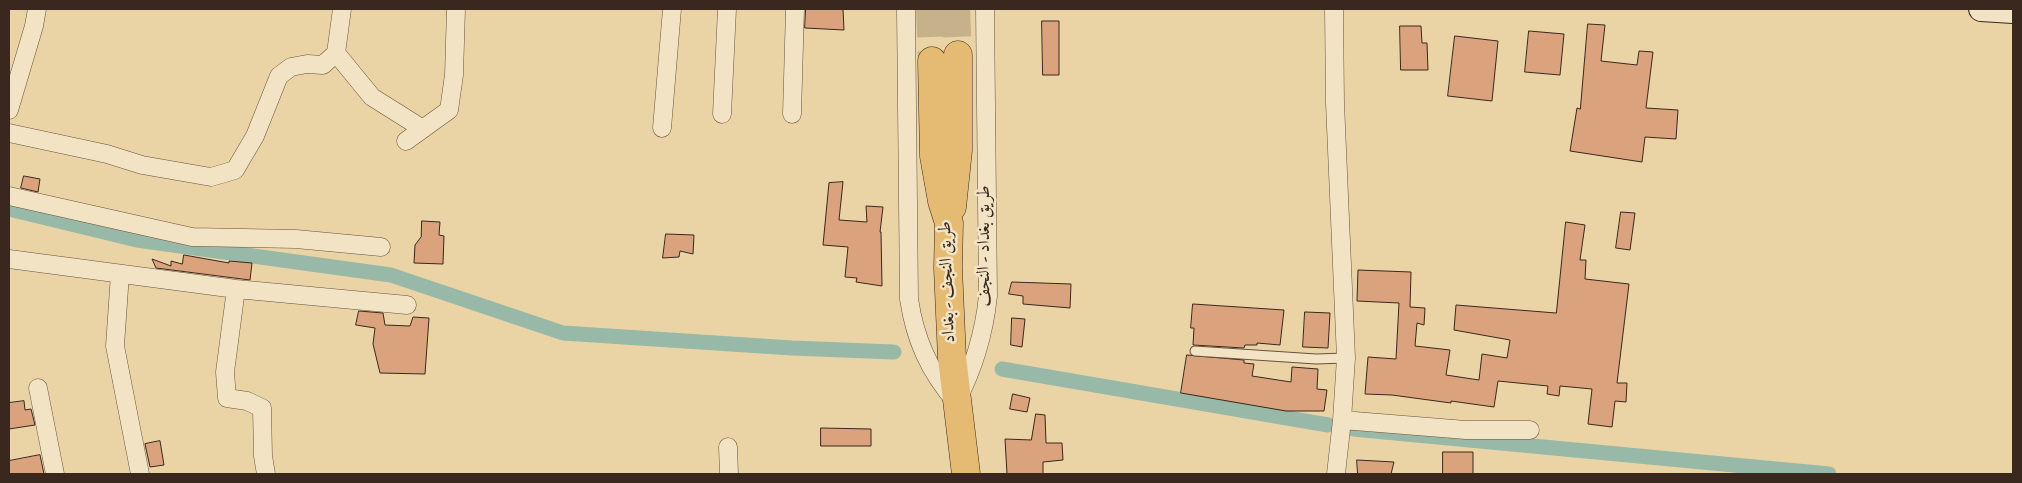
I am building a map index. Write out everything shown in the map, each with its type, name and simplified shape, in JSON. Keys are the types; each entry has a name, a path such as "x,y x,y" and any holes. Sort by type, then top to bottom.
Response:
{"main road":[{"name":"طريق بغداد - النجف","path":"945,58 958,150 949,223"},
{"name":"طريق النجف - بغداد","path":"949,223 950,313 956,402 966,474"}],"street":[{"path":"9,110 34,26 37,9"},
{"path":"9,134 107,154 142,165 210,177 235,170 255,136 279,76 291,67 307,64 323,65 336,53 342,9"},
{"path":"406,141 449,110 454,75 456,9"},
{"path":"662,128 672,9"},
{"path":"722,114 727,9"},
{"path":"792,114 795,9"},
{"path":"906,9 910,299 914,327 924,354 944,388 956,402"},
{"name":"طريق بغداد - النجف","path":"956,402 972,369 978,351 983,333 988,296 985,9"},
{"path":"1334,9 1335,103 1346,358 1336,474"},
{"path":"1981,9 2013,12"},
{"path":"336,53 372,96 423,129"},
{"path":"9,196 192,236 296,239 381,247"},
{"path":"9,259 236,289 407,305"},
{"path":"120,274 115,346 140,474"},
{"path":"236,289 225,372 227,398 247,402 262,408 263,456 266,474"},
{"path":"38,388 55,474"},
{"path":"1342,420 1466,430 1530,430"},
{"path":"728,447 729,474"}],"lane":[{"path":"1195,351 1316,359 1346,358"}],"building":[{"path":"806,9 843,9 844,30 805,28"},
{"path":"1042,21 1059,21 1059,75 1043,75"},
{"path":"1588,24 1605,25 1601,61 1637,65 1639,51 1653,52 1646,108 1678,110 1676,139 1645,137 1642,162 1570,151 1577,108 1580,109"},
{"path":"1400,26 1421,26 1422,43 1427,43 1428,70 1401,70"},
{"path":"1529,31 1564,34 1560,75 1525,72"},
{"path":"1455,36 1498,41 1492,101 1448,96"},
{"path":"24,176 40,179 38,192 21,188"},
{"path":"843,182 839,220 867,222 866,206 883,207 880,232 882,286 856,282 857,278 845,277 848,247 823,245 829,183"},
{"path":"1621,212 1635,213 1630,250 1616,248"},
{"path":"422,221 440,222 439,235 444,236 443,264 414,263 415,245 421,237"},
{"path":"1566,222 1585,225 1580,260 1586,260 1585,279 1629,284 1617,383 1627,383 1626,402 1615,401 1612,427 1588,424 1592,389 1560,386 1559,396 1547,394 1548,386 1498,381 1494,407 1392,395 1365,394 1368,357 1396,359 1399,303 1357,301 1358,270 1411,272 1410,307 1425,308 1424,325 1417,323 1415,346 1450,350 1446,375 1479,380 1482,354 1507,358 1510,340 1454,330 1456,305 1556,313"},
{"path":"666,234 694,235 693,254 680,251 679,257 663,258"},
{"path":"184,255 229,263 229,261 252,263 250,280 156,268 152,259 171,266 171,261 182,264"},
{"path":"1012,282 1071,284 1070,308 1023,304 1023,296 1009,294"},
{"path":"1193,304 1284,310 1280,345 1257,343 1257,345 1245,345 1244,348 1193,345 1194,328 1191,328"},
{"path":"359,311 383,313 385,325 410,326 413,317 429,318 425,374 380,373 373,344 375,328 356,325"},
{"path":"1305,312 1330,313 1328,348 1303,347"},
{"path":"1012,318 1025,319 1022,347 1011,345"},
{"path":"1187,355 1244,360 1244,363 1254,364 1252,376 1291,382 1292,367 1318,369 1317,389 1327,390 1324,411 1286,411 1181,393"},
{"path":"1013,394 1030,398 1027,412 1010,409"},
{"path":"24,401 25,410 31,409 35,425 9,429 9,403"},
{"path":"1036,414 1045,415 1046,443 1062,443 1063,460 1043,462 1043,474 1007,474 1005,439 1031,440"},
{"path":"821,428 871,429 871,446 821,446"},
{"path":"160,441 164,465 150,467 145,444"},
{"path":"1443,452 1473,452 1473,474 1443,474"},
{"path":"40,455 44,474 9,474 9,461"},
{"path":"1357,460 1394,462 1391,474 1358,474"}],"waterway":[{"path":"9,209 137,240 391,275 563,333 792,348 894,352"},
{"path":"1002,369 1328,425"},
{"path":"1353,429 1829,474"}],"tunnel":[{"path":"930,9 932,61"},
{"path":"956,9 958,55"}]}
